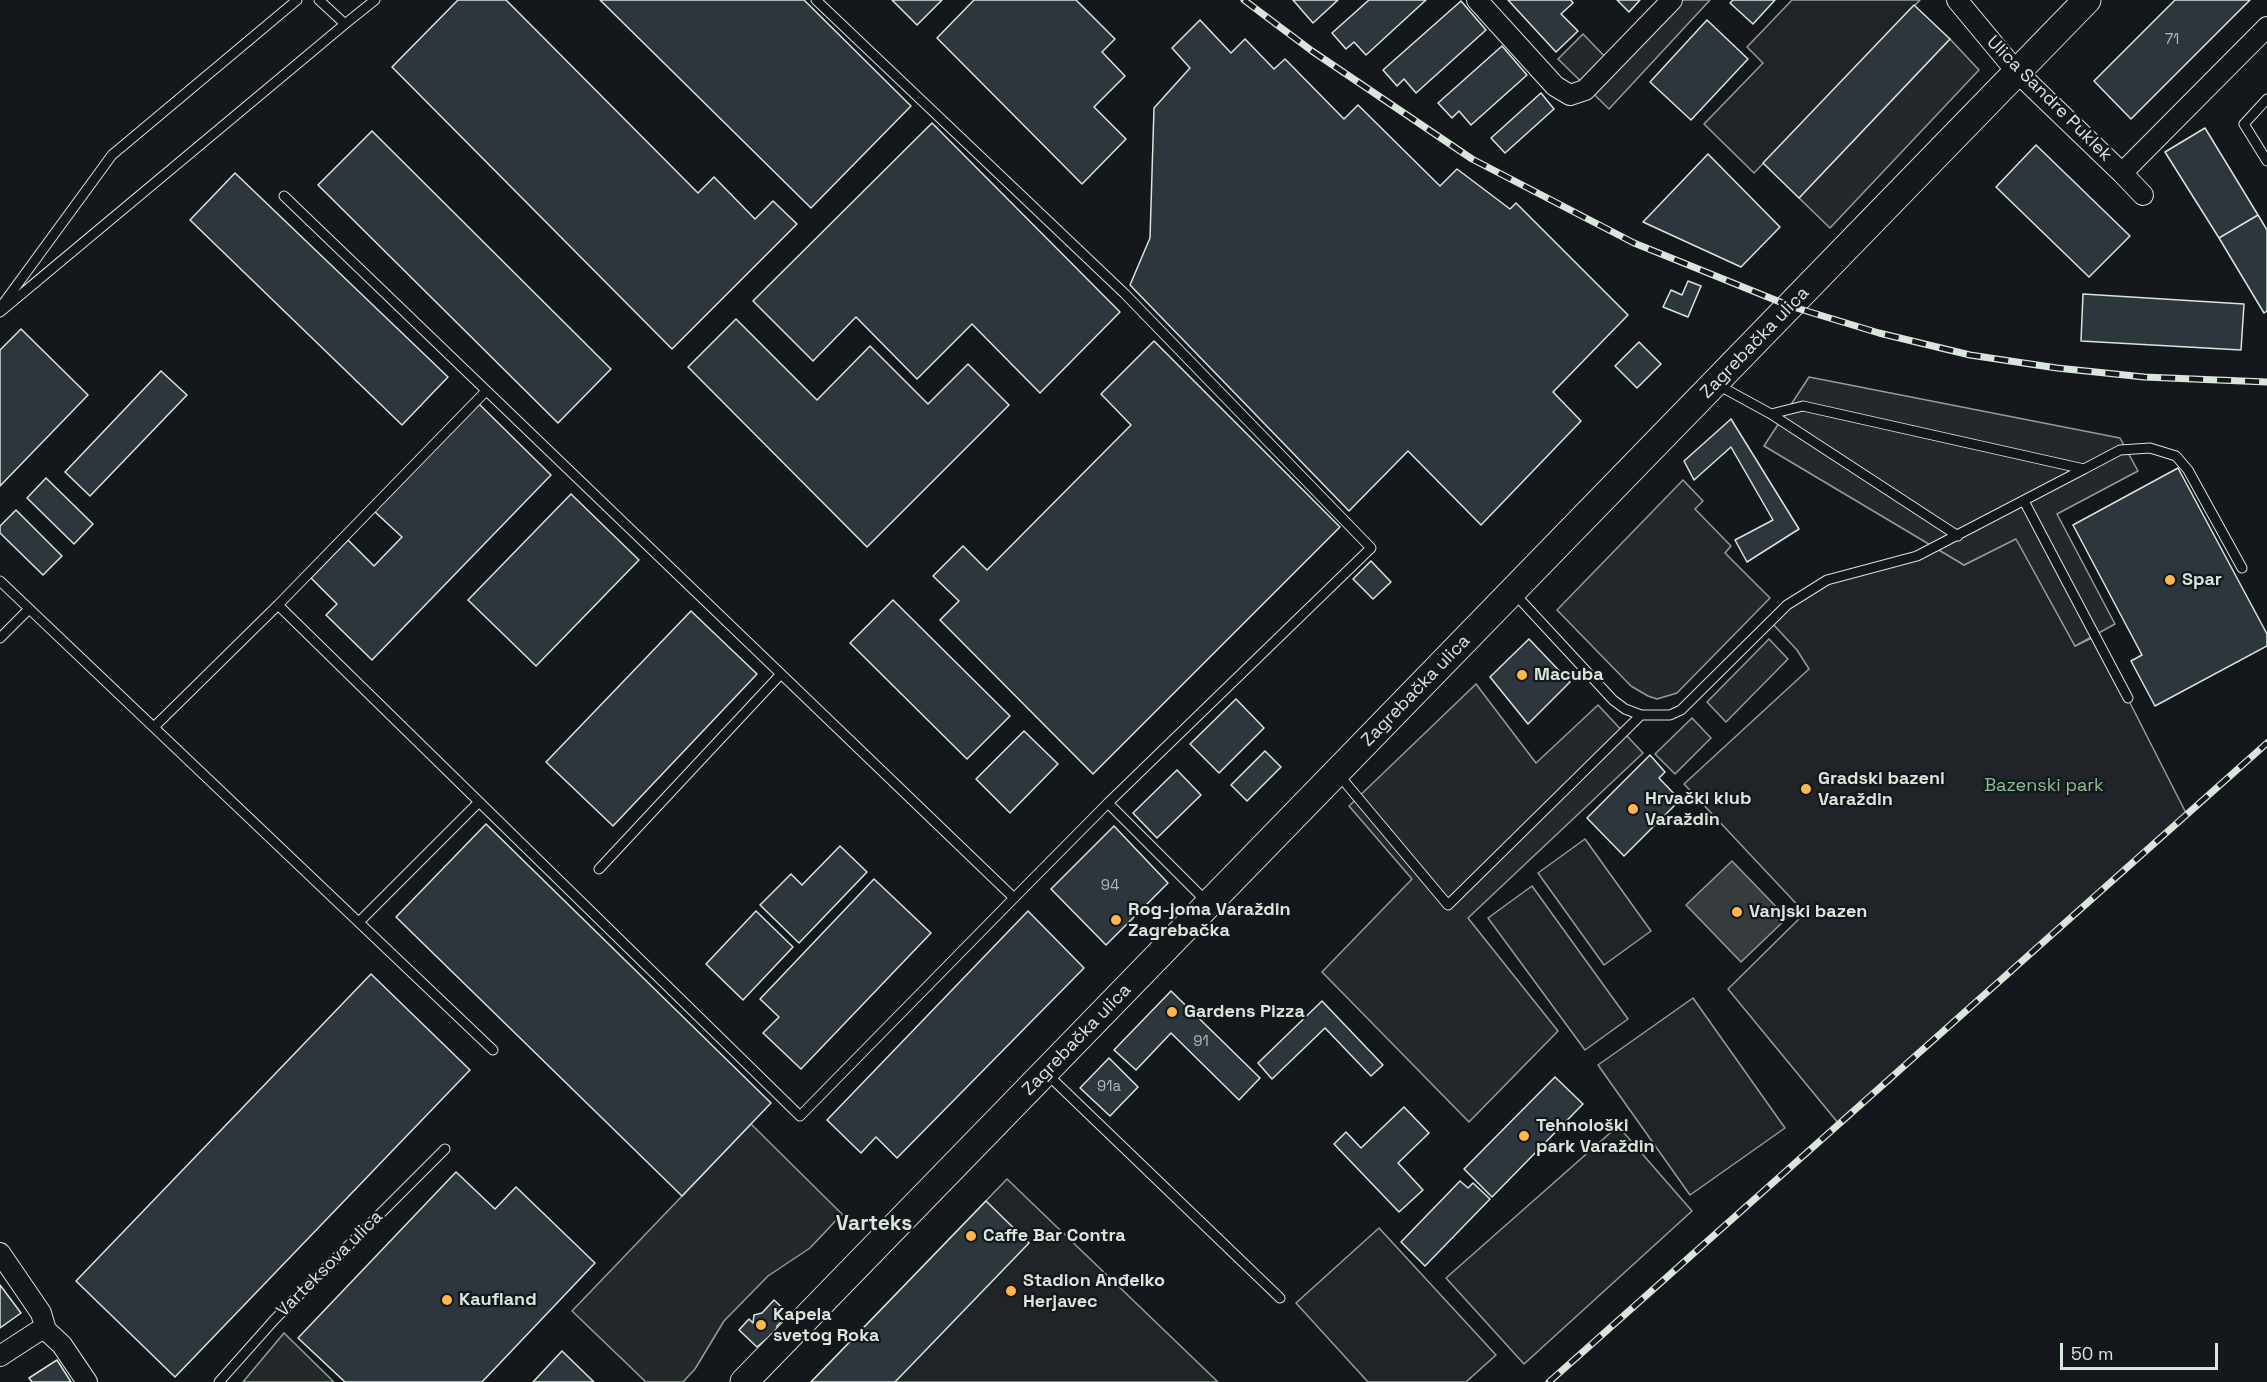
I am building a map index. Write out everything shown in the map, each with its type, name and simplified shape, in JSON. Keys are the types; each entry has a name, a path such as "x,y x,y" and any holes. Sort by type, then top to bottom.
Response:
{"main road":[{"name":"Zagrebačka ulica","path":"744,1382 2087,0"}],"street":[{"path":"1477,0 1555,86 1570,95 1585,90 1672,0"},
{"name":"Ulica Sandre Puklek","path":"1957,0 2016,71 2143,195"},
{"path":"2122,173 2267,27"},
{"path":"0,1253 41,1312 46,1330 62,1345 87,1382"},
{"path":"0,1356 37,1332 46,1330"}],"lane":[{"path":"0,310 112,155 297,0"},
{"path":"320,0 345,24"},
{"path":"0,310 375,0"},
{"path":"278,605 800,1116 1107,803 1371,548 1125,294 816,0"},
{"path":"2267,99 2244,124 2267,161"},
{"path":"284,196 1014,898"},
{"path":"1716,384 1771,414 1958,536"},
{"path":"153,727 278,605 486,391"},
{"path":"1771,414 1803,406 2084,469"},
{"path":"1513,591 1613,700 1625,710 1654,717 1670,715 1682,710 1787,605 1827,580 1917,556 2120,450 2150,448 2176,456 2188,470 2242,568"},
{"path":"2024,501 2128,698"},
{"path":"0,581 494,1050"},
{"path":"0,638 29,609"},
{"path":"599,869 781,674"},
{"path":"1337,772 1448,905 1641,715"},
{"path":"359,922 479,802"},
{"path":"1107,803 1209,903"},
{"path":"1045,1073 1280,1298"},
{"name":"Varteksova ulica","path":"219,1382 275,1319 445,1149"}],"green space":[{"path":"1792,0 1920,0 1754,173 1704,124 1763,63 1747,47"},
{"name":"Bazenski park","path":"2016,538 2075,646 2096,636 2186,813 1839,1124 1728,989 1805,913 1684,784 1809,669 1797,650 1771,622 1827,580 1936,547 1964,565"},
{"path":"1585,839 1651,931 1604,965 1538,873"},
{"path":"1532,886 1628,1019 1585,1050 1488,918"},
{"path":"1693,998 1785,1128 1690,1195 1598,1065"},
{"path":"1618,1126 1692,1211 1524,1364 1446,1278"},
{"name":"Stadion Anđelko Herjavec","path":"1007,1179 1218,1382 811,1382"},
{"path":"1379,1228 1496,1355 1466,1382 1368,1382 1296,1303"}],"shaded area":[{"path":"1672,0 1710,0 1609,109 1558,59 1583,34 1611,63"},
{"path":"1950,39 1979,70 1830,228 1799,198"},
{"path":"1809,377 2120,438 2138,471 2057,514 2115,624 2075,646 2016,539 1964,565 1764,446"},
{"path":"1683,480 1703,501 1695,509 1731,546 1725,553 1770,598 1677,693 1657,699 1631,686 1557,610"},
{"path":"1769,639 1788,659 1726,722 1707,702"},
{"path":"1476,684 1536,763 1598,705 1643,753 1468,918 1558,1031 1469,1122 1322,972 1412,879 1349,806"},
{"path":"1692,718 1711,738 1675,774 1655,754"},
{"name":"Vanjski bazen","path":"1732,861 1787,918 1741,962 1686,905"},
{"path":"751,1124 842,1214 810,1248 768,1276 724,1321 695,1369 683,1382 646,1382 572,1311"},
{"path":"284,1333 334,1382 243,1382"}],"building":[{"path":"458,0 506,0 698,193 714,177 755,219 773,201 797,224 672,349 392,67"},
{"path":"600,0 804,0 911,106 811,208"},
{"path":"892,0 942,0 917,25"},
{"path":"974,0 1076,0 1115,39 1102,52 1125,76 1094,107 1126,139 1082,184 937,38"},
{"path":"1293,0 1338,0 1313,23"},
{"path":"1369,0 1426,0 1366,55 1354,42 1346,49 1332,33"},
{"path":"1508,0 1571,0 1573,3 1561,14 1578,31 1556,52"},
{"path":"1617,0 1640,0 1629,12"},
{"path":"1733,0 1775,0 1753,24 1730,3"},
{"path":"2175,0 2250,0 2131,119 2094,81"},
{"path":"1461,1 1486,30 1416,93 1404,79 1397,86 1383,70"},
{"path":"1914,5 1950,39 1799,198 1763,163"},
{"path":"1200,20 1231,53 1245,39 1274,69 1285,59 1344,119 1358,105 1440,186 1457,169 1510,209 1516,203 1628,315 1553,392 1581,421 1481,525 1408,451 1349,511 1130,285 1150,238 1154,108 1190,68 1172,48"},
{"path":"1707,20 1748,59 1691,120 1650,82"},
{"path":"1502,46 1527,75 1471,125 1459,111 1452,118 1438,103"},
{"path":"1541,93 1554,109 1505,153 1491,138"},
{"path":"932,123 1120,312 1040,393 972,324 917,379 856,317 813,361 753,301"},
{"path":"2205,128 2258,215 2219,238 2165,152"},
{"path":"372,131 611,369 558,423 318,185"},
{"path":"2036,145 2130,236 2089,277 1996,187"},
{"path":"1708,154 1780,227 1741,267 1643,222"},
{"path":"235,173 448,377 402,425 190,220"},
{"path":"2258,215 2267,230 2267,311 2264,313 2219,238"},
{"path":"1688,281 1701,286 1688,317 1663,307 1671,290 1682,295"},
{"path":"2083,294 2244,304 2241,350 2081,341"},
{"path":"736,319 817,400 870,346 928,404 968,364 1009,405 867,547 688,367"},
{"path":"21,329 88,395 0,486 0,350"},
{"path":"1154,341 1340,527 1093,774 940,620 959,601 933,576 963,546 987,570 1131,425 1101,394"},
{"path":"1639,342 1661,364 1637,388 1615,366"},
{"path":"161,371 187,395 90,496 65,472"},
{"path":"479,404 551,475 372,660 326,615 337,604 311,578 348,540 374,566 402,537 374,511"},
{"path":"1731,419 1799,529 1747,562 1735,540 1773,520 1731,447 1694,480 1684,461"},
{"name":"Spar","path":"2178,468 2267,634 2267,646 2155,706 2131,661 2142,655 2073,525"},
{"path":"46,478 93,524 74,544 27,498"},
{"path":"571,494 639,560 536,666 468,600"},
{"path":"16,510 62,556 43,575 0,533 0,526"},
{"path":"1371,561 1391,582 1373,599 1353,579"},
{"path":"893,600 1010,716 967,759 850,643"},
{"path":"691,611 757,674 613,826 546,762"},
{"path":"1529,639 1570,682 1528,724 1490,677"},
{"path":"1236,699 1264,728 1219,773 1190,744"},
{"path":"1024,731 1058,764 1010,813 976,779"},
{"path":"1265,751 1281,767 1247,801 1231,785"},
{"name":"Hrvački klub Varaždin","path":"1650,755 1665,772 1659,778 1680,800 1624,856 1587,818"},
{"path":"1177,770 1201,795 1157,838 1133,813"},
{"path":"486,824 771,1103 682,1196 396,917"},
{"path":"1114,826 1168,883 1106,945 1051,889"},
{"path":"840,846 867,872 799,943 760,905 791,874 802,885"},
{"path":"874,879 931,933 801,1069 763,1033 779,1017 760,999"},
{"path":"756,911 793,947 743,1000 706,964"},
{"path":"1028,911 1084,968 897,1158 876,1137 861,1153 827,1120"},
{"path":"371,974 470,1070 175,1377 76,1281"},
{"path":"1171,991 1260,1078 1239,1100 1171,1033 1136,1070 1114,1050"},
{"path":"1322,1001 1383,1065 1371,1076 1325,1028 1272,1079 1258,1063"},
{"path":"1109,1058 1138,1087 1110,1116 1080,1088"},
{"name":"Tehnološki park Varaždin","path":"1555,1077 1583,1104 1492,1197 1464,1169"},
{"path":"1404,1107 1429,1133 1398,1163 1423,1190 1399,1212 1334,1144 1346,1132 1361,1148"},
{"name":"Kaufland","path":"456,1172 495,1209 516,1187 595,1263 482,1382 345,1382 298,1338"},
{"path":"1460,1181 1468,1188 1473,1183 1490,1199 1425,1266 1401,1242"},
{"path":"986,1201 1029,1243 895,1382 811,1382"},
{"path":"0,1285 21,1313 0,1328"},
{"name":"Kapela svetog Roka","path":"774,1300 789,1314 777,1326 777,1330 757,1347 739,1330 749,1319 753,1323 754,1315 762,1313"},
{"path":"562,1351 594,1382 533,1382"},
{"path":"57,1360 71,1382 32,1382 29,1378"}],"railway":[{"path":"1244,0 1312,51 1472,159 1634,243 1790,306 1879,333 1970,355 2057,368 2144,377 2267,382"},
{"path":"1549,1382 2267,743"}],"place":[{"name":"Spar","path":"2170,580"},
{"name":"Macuba","path":"1522,675"},
{"name":"Gradski bazeni Varaždin","path":"1806,789"},
{"name":"Hrvački klub Varaždin","path":"1633,809"},
{"name":"Vanjski bazen","path":"1737,912"},
{"name":"Rog-joma Varaždin Zagrebačka","path":"1116,920"},
{"name":"Gardens Pizza","path":"1172,1012"},
{"name":"Tehnološki park Varaždin","path":"1524,1136"},
{"name":"Caffe Bar Contra","path":"971,1236"},
{"name":"Stadion Anđelko Herjavec","path":"1011,1291"},
{"name":"Kaufland","path":"447,1300"},
{"name":"Kapela svetog Roka","path":"761,1325"}],"district":[{"name":"Varteks","path":"874,1224"}]}
